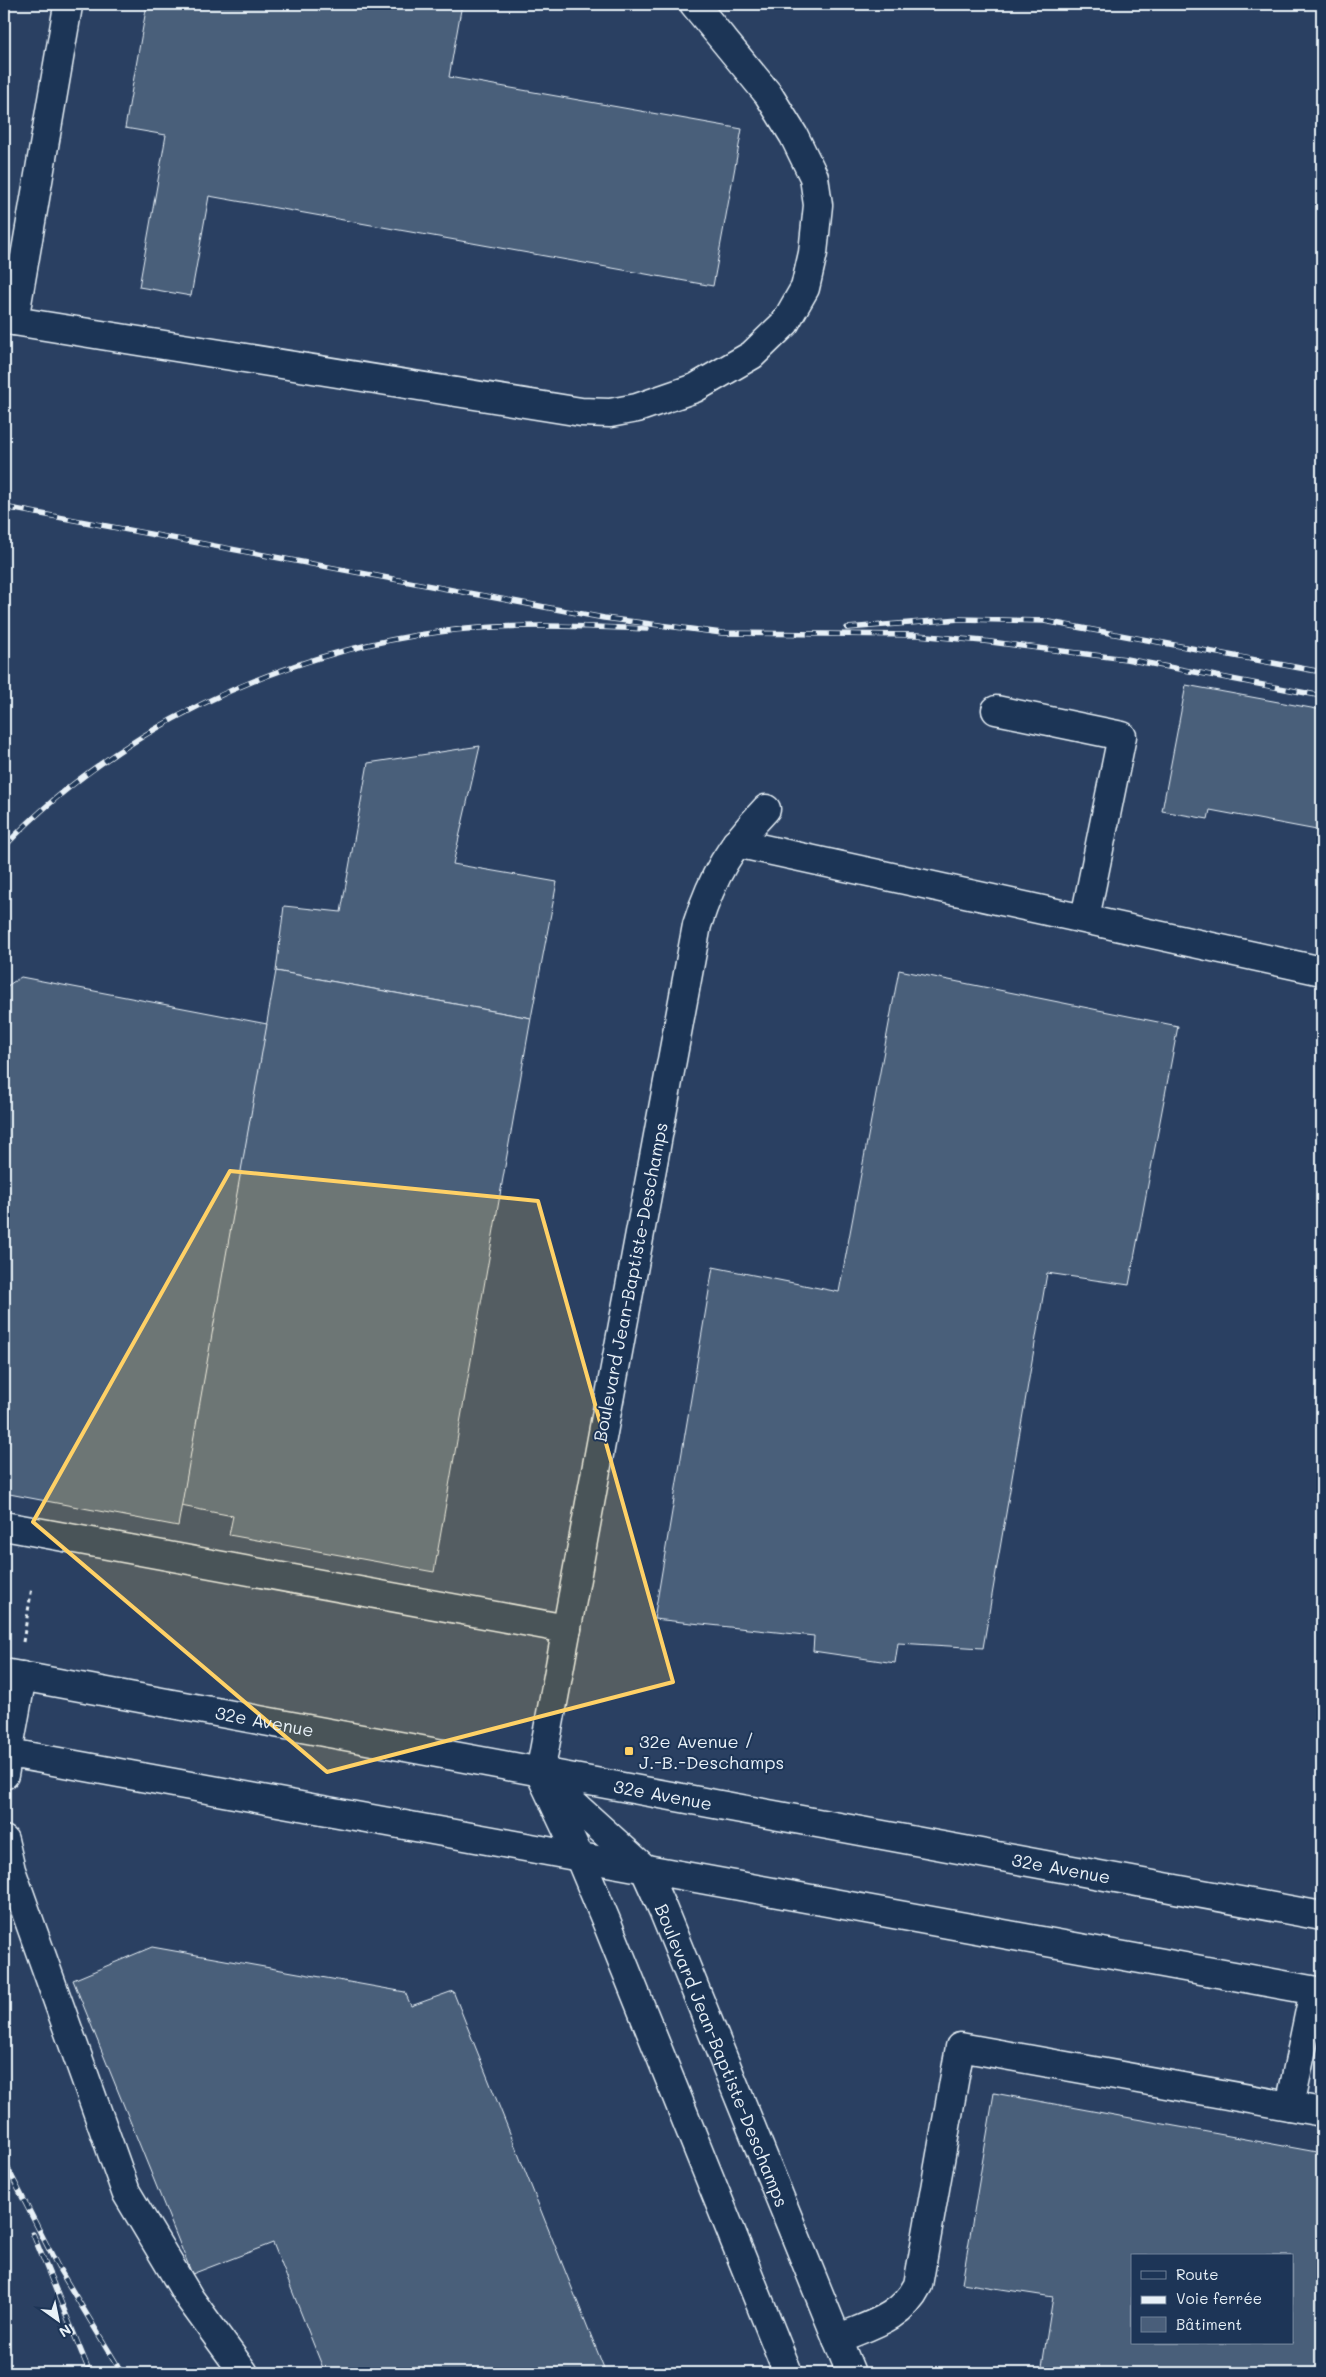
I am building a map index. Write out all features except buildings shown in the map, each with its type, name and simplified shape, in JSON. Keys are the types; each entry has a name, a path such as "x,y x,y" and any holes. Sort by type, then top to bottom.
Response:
{"street":[{"path":"66,4 68,6 9,320 581,412 610,413 637,408 695,388 752,356 785,323 805,288 813,253 818,205 814,177 768,94 694,4"},
{"path":"996,710 1122,736 1085,918"},
{"name":"Boulevard Jean-Baptiste-Deschamps","path":"766,809 736,843 710,886 697,925 617,1348 540,1773 644,1868 682,1956 851,2373"},
{"path":"736,843 1322,971"},
{"path":"4,1526 567,1629"},
{"path":"13,1675 5,1760 579,1856 1318,1991 1290,2106"},
{"name":"32e Avenue","path":"13,1675 1322,1916"},
{"path":"540,1773 579,1856 788,2373"},
{"path":"4,1840 10,1870 126,2192 190,2299 244,2373"},
{"path":"837,2339 902,2309 911,2299 918,2285 960,2047 1322,2112"}],"path":[{"path":"23,1642 32,1587"}],"highlighted area":[{"path":"230,1171 538,1201 673,1682 327,1772 33,1522"}],"shaded area":[{"path":"4,4 1322,4 1322,2373 4,2373"}],"railway":[{"path":"4,507 604,618 722,633 917,635 983,641 1126,659 1322,696"},
{"path":"847,628 960,619 1044,621 1322,672"},
{"path":"4,847 48,805 96,767 148,733 203,704 260,678 319,658 379,642 439,632 491,627 543,626 647,629"},
{"path":"4,2161 58,2267 122,2373"},
{"path":"33,2234 90,2373"}],"place":[{"name":"32e Avenue / J.-B.-Deschamps","path":"629,1751"}]}
